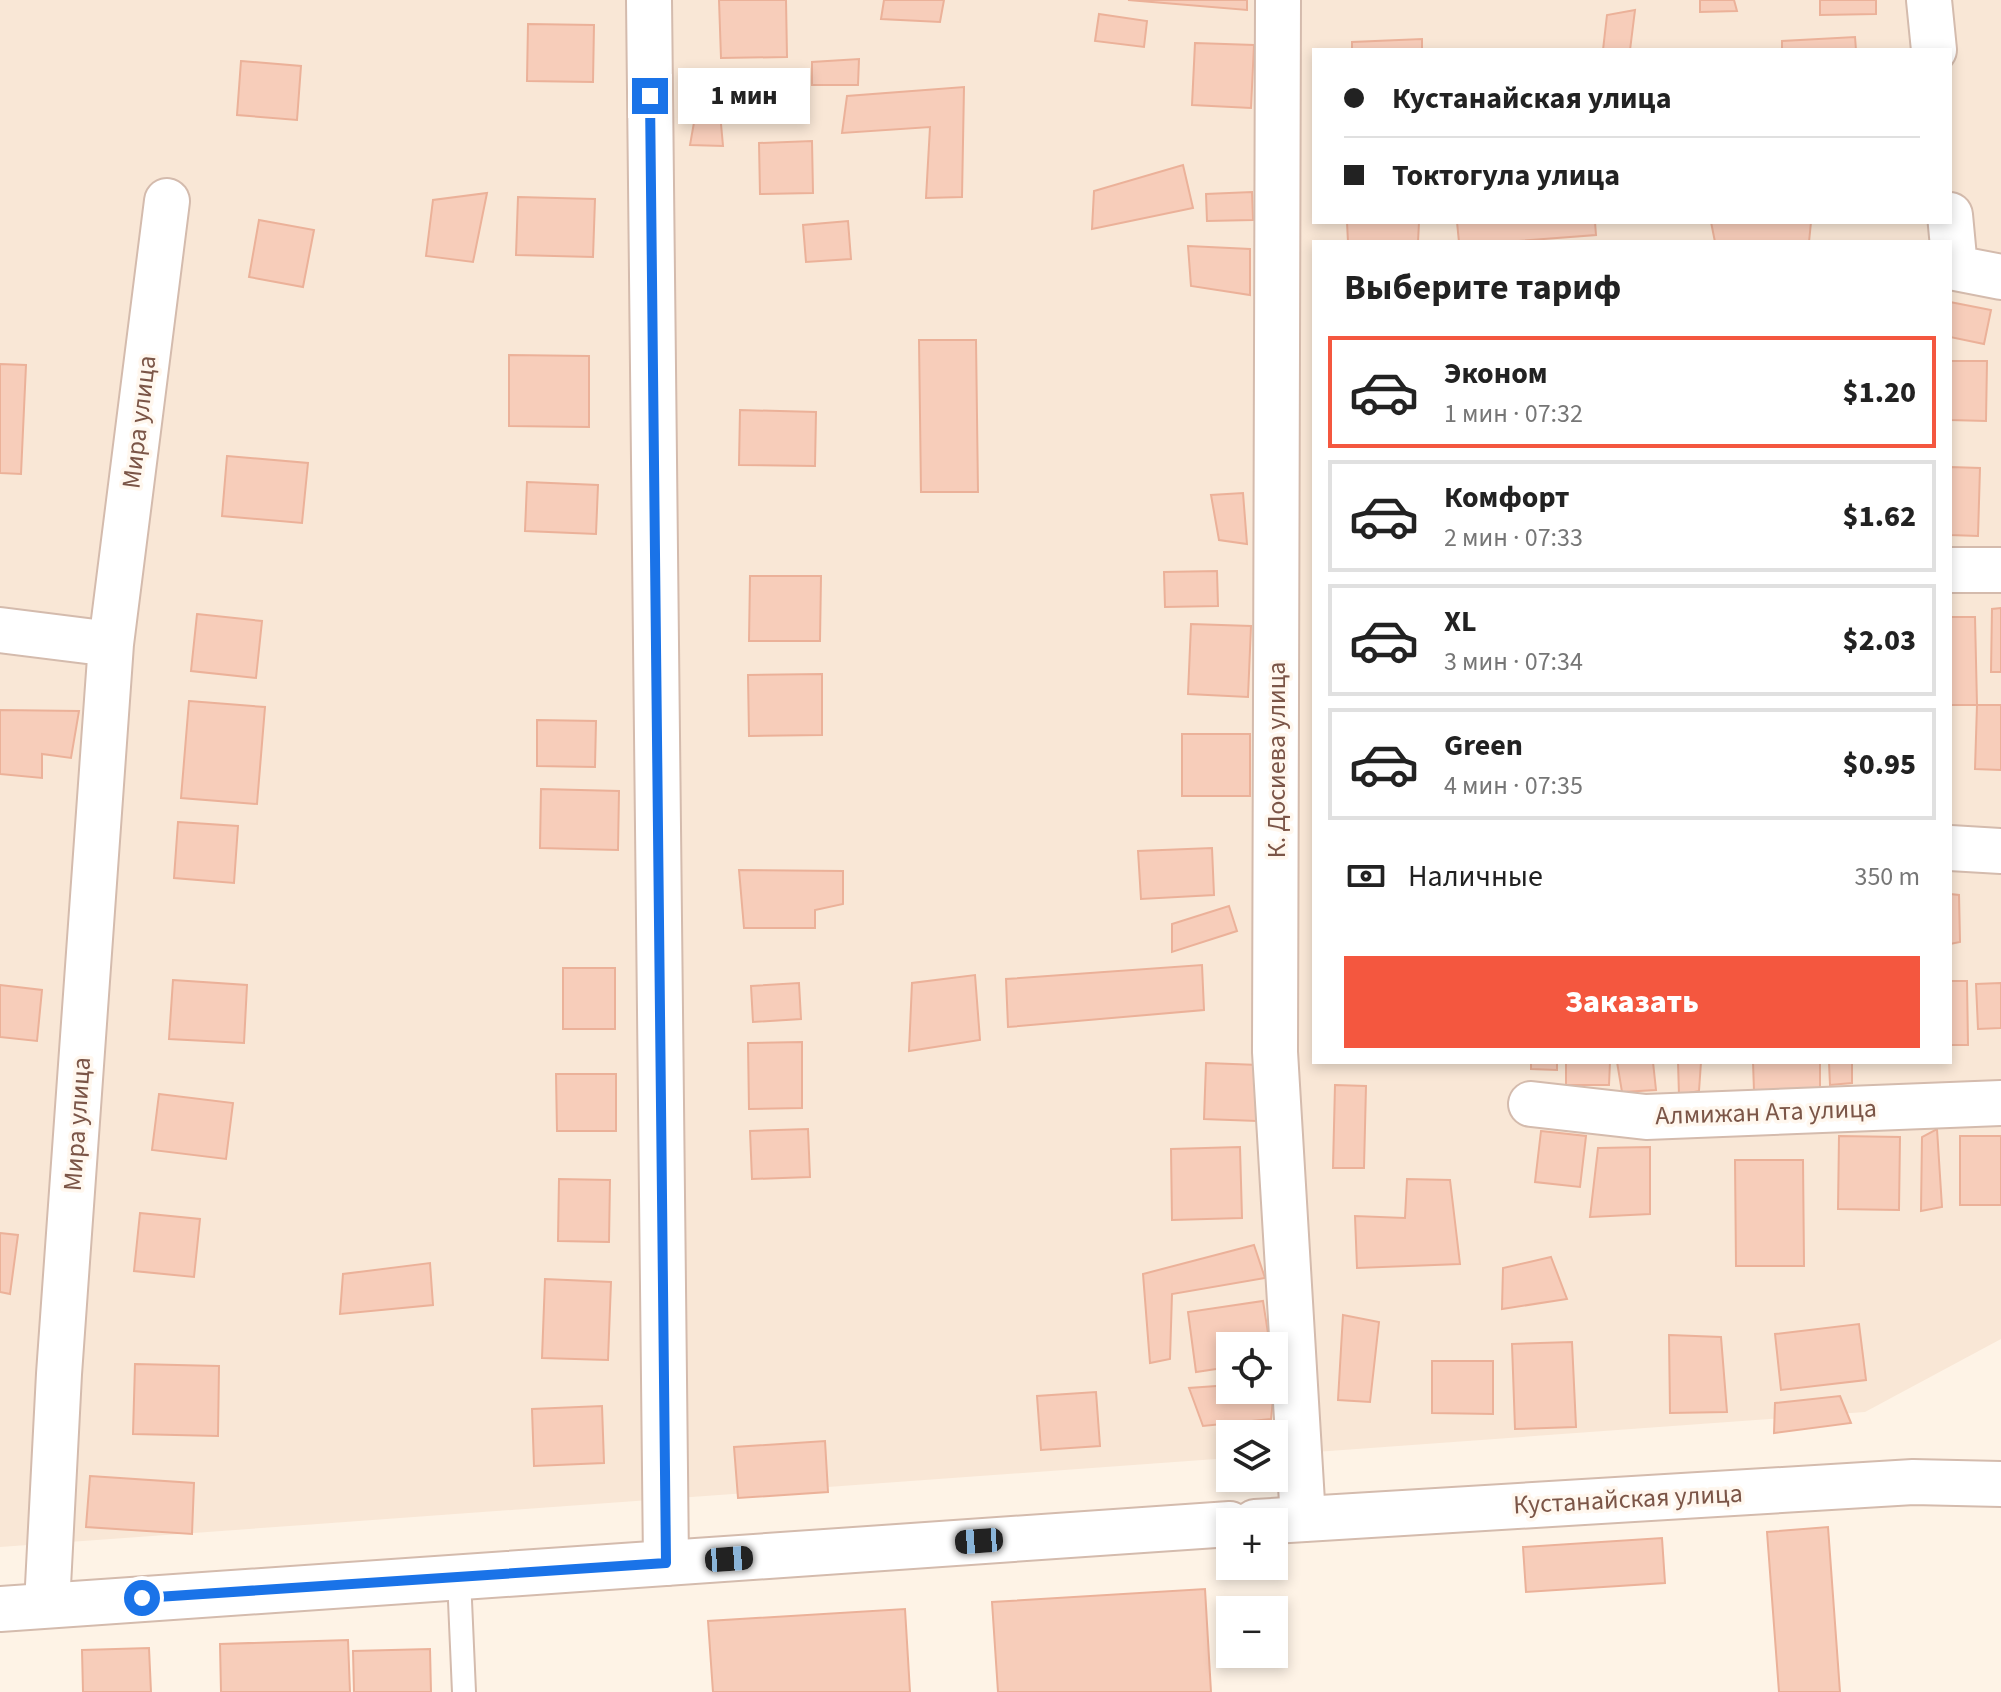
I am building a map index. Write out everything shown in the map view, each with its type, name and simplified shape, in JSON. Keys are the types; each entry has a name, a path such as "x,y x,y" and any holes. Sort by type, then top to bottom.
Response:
{"street":[{"path":"649,0 666,1563"},
{"name":"К. Досиева улица","path":"1278,0 1275,1052 1303,1519"},
{"path":"1929,0 1934,48"},
{"name":"Мира улица","path":"47,1605 59,1374 111,644 167,201"},
{"path":"1951,224 1955,268 2001,277"},
{"path":"1952,570 2001,570"},
{"path":"0,630 111,644"},
{"path":"1952,848 2001,851"},
{"name":"Алмижан Ата улица","path":"1531,1104 1646,1117 2001,1103"},
{"name":"Кустанайская улица","path":"1288,1520 1913,1482 2001,1484"},
{"path":"0,1609 1216,1525"}],"lane":[{"path":"459,1578 464,1692"}],"shaded area":[{"path":"0,0 2001,0 2001,1339 1865,1412 1288,1454 1288,1420 1216,1420 1216,1459 0,1547"}],"building":[{"path":"719,0 786,0 787,57 721,58"},
{"path":"884,0 944,0 940,22 881,19"},
{"path":"1128,0 1247,0 1247,10"},
{"path":"1700,0 1734,0 1737,11 1700,12"},
{"path":"1820,0 1876,0 1876,14 1820,15"},
{"path":"1635,10 1630,48 1603,48 1607,15"},
{"path":"1099,14 1147,21 1144,47 1095,41"},
{"path":"528,24 594,25 593,82 527,81"},
{"path":"1855,37 1856,48 1782,48 1782,41"},
{"path":"1422,39 1422,48 1352,48 1352,42"},
{"path":"1195,43 1254,45 1251,108 1192,105"},
{"path":"859,59 858,85 812,85 812,62"},
{"path":"241,61 301,66 297,120 237,115"},
{"path":"964,87 962,197 926,198 930,127 842,133 847,96"},
{"path":"696,111 720,113 723,146 690,145"},
{"path":"812,141 813,193 760,194 759,143"},
{"path":"1183,165 1193,208 1092,229 1094,191"},
{"path":"1252,192 1253,220 1207,221 1206,194"},
{"path":"487,193 473,262 426,256 433,200"},
{"path":"518,197 595,199 593,257 516,255"},
{"path":"259,220 314,230 303,287 249,277"},
{"path":"848,221 851,259 806,262 803,225"},
{"path":"1347,224 1419,224 1418,240 1348,240"},
{"path":"1457,224 1595,224 1596,235 1531,240 1459,240"},
{"path":"1711,224 1811,224 1809,240 1715,240"},
{"path":"1188,246 1250,249 1250,295 1191,286"},
{"path":"1952,302 1991,310 1984,344 1952,337"},
{"path":"919,340 976,340 978,492 921,492"},
{"path":"509,355 589,356 589,427 509,426"},
{"path":"1952,361 1987,361 1986,421 1952,420"},
{"path":"0,364 26,365 21,474 0,473"},
{"path":"740,410 816,412 815,466 739,465"},
{"path":"227,456 308,463 302,523 222,516"},
{"path":"1952,467 1980,468 1978,536 1952,535"},
{"path":"527,482 598,485 596,534 525,531"},
{"path":"1243,493 1247,544 1219,540 1211,495"},
{"path":"1217,571 1218,606 1165,607 1164,572"},
{"path":"750,576 821,576 820,641 749,641"},
{"path":"2001,608 2001,672 1991,672 1992,609"},
{"path":"197,614 262,621 256,678 191,671"},
{"path":"1952,617 1975,617 1977,705 1952,705"},
{"path":"1191,624 1251,626 1248,697 1188,694"},
{"path":"822,674 822,735 749,736 748,675"},
{"path":"189,701 265,707 257,804 181,798"},
{"path":"1977,705 2001,705 2001,770 1975,769"},
{"path":"0,710 79,711 71,758 42,754 42,778 0,774"},
{"path":"537,720 596,721 595,767 537,766"},
{"path":"1182,734 1250,734 1250,796 1182,796"},
{"path":"541,789 619,791 618,850 540,848"},
{"path":"178,822 238,826 234,883 174,878"},
{"path":"1212,848 1214,895 1141,899 1138,851"},
{"path":"739,870 843,871 843,904 815,910 815,928 744,928"},
{"path":"1952,894 1959,895 1960,942 1952,944"},
{"path":"1229,906 1237,931 1172,952 1172,924"},
{"path":"1202,965 1204,1010 1008,1027 1006,979"},
{"path":"563,968 615,968 615,1029 563,1029"},
{"path":"975,975 980,1040 909,1051 912,983"},
{"path":"173,980 247,985 244,1043 169,1039"},
{"path":"1952,981 1967,981 1968,1045 1952,1045"},
{"path":"799,983 801,1019 753,1022 751,986"},
{"path":"2001,983 2001,1028 1978,1029 1976,984"},
{"path":"0,985 42,990 37,1041 0,1037"},
{"path":"802,1042 802,1108 749,1109 748,1043"},
{"path":"1206,1063 1259,1065 1257,1121 1204,1119"},
{"path":"1531,1064 1557,1064 1557,1070 1531,1069"},
{"path":"1566,1064 1610,1064 1609,1085 1566,1085"},
{"path":"1617,1064 1653,1064 1656,1090 1622,1092"},
{"path":"1678,1064 1701,1064 1699,1091 1679,1095"},
{"path":"1753,1064 1820,1064 1820,1088 1754,1091"},
{"path":"1829,1064 1852,1064 1852,1083 1830,1085"},
{"path":"556,1074 616,1074 616,1131 557,1131"},
{"path":"1335,1085 1366,1086 1364,1168 1333,1168"},
{"path":"159,1094 233,1103 226,1159 152,1150"},
{"path":"808,1129 810,1177 752,1179 750,1131"},
{"path":"1937,1129 1942,1207 1921,1211 1922,1137"},
{"path":"1541,1131 1586,1136 1580,1187 1535,1182"},
{"path":"1839,1136 1900,1137 1899,1210 1838,1209"},
{"path":"1960,1136 2001,1136 2001,1205 1960,1205"},
{"path":"1240,1147 1242,1218 1172,1220 1171,1149"},
{"path":"1650,1147 1650,1214 1590,1217 1598,1148"},
{"path":"1735,1160 1803,1160 1804,1266 1736,1266"},
{"path":"559,1179 610,1180 609,1242 558,1241"},
{"path":"1407,1179 1450,1180 1460,1264 1357,1268 1355,1216 1405,1218"},
{"path":"140,1213 200,1219 194,1277 134,1271"},
{"path":"0,1233 18,1235 10,1294 0,1292"},
{"path":"1254,1245 1265,1278 1172,1294 1170,1359 1150,1363 1143,1274"},
{"path":"1551,1257 1567,1299 1502,1309 1503,1268"},
{"path":"430,1263 433,1305 340,1314 343,1274"},
{"path":"545,1279 611,1282 608,1360 542,1358"},
{"path":"1263,1301 1268,1332 1216,1332 1216,1369 1196,1372 1188,1312"},
{"path":"1343,1315 1379,1322 1370,1402 1338,1400"},
{"path":"1859,1324 1866,1380 1781,1390 1775,1334"},
{"path":"1669,1335 1721,1337 1727,1412 1670,1413"},
{"path":"1572,1342 1576,1427 1515,1429 1512,1344"},
{"path":"1432,1361 1493,1361 1493,1414 1432,1413"},
{"path":"135,1364 219,1366 218,1436 133,1434"},
{"path":"1216,1386 1216,1404 1273,1404 1271,1419 1216,1420 1216,1425 1203,1426 1189,1388"},
{"path":"1096,1392 1100,1446 1041,1450 1037,1396"},
{"path":"1840,1396 1851,1423 1774,1433 1775,1403"},
{"path":"602,1406 604,1463 534,1466 532,1409"},
{"path":"825,1441 828,1492 738,1498 734,1447"},
{"path":"90,1476 194,1483 192,1534 86,1527"},
{"path":"1828,1527 1840,1692 1779,1692 1767,1532"},
{"path":"1662,1538 1665,1583 1526,1592 1523,1547"},
{"path":"1205,1589 1211,1692 998,1692 992,1602"},
{"path":"905,1609 910,1692 713,1692 708,1621"},
{"path":"348,1640 350,1692 221,1692 220,1644"},
{"path":"149,1648 151,1692 83,1692 82,1650"},
{"path":"430,1649 431,1692 354,1692 353,1651"}],"route":[{"path":"142,1598 666,1563 650,96"}]}
